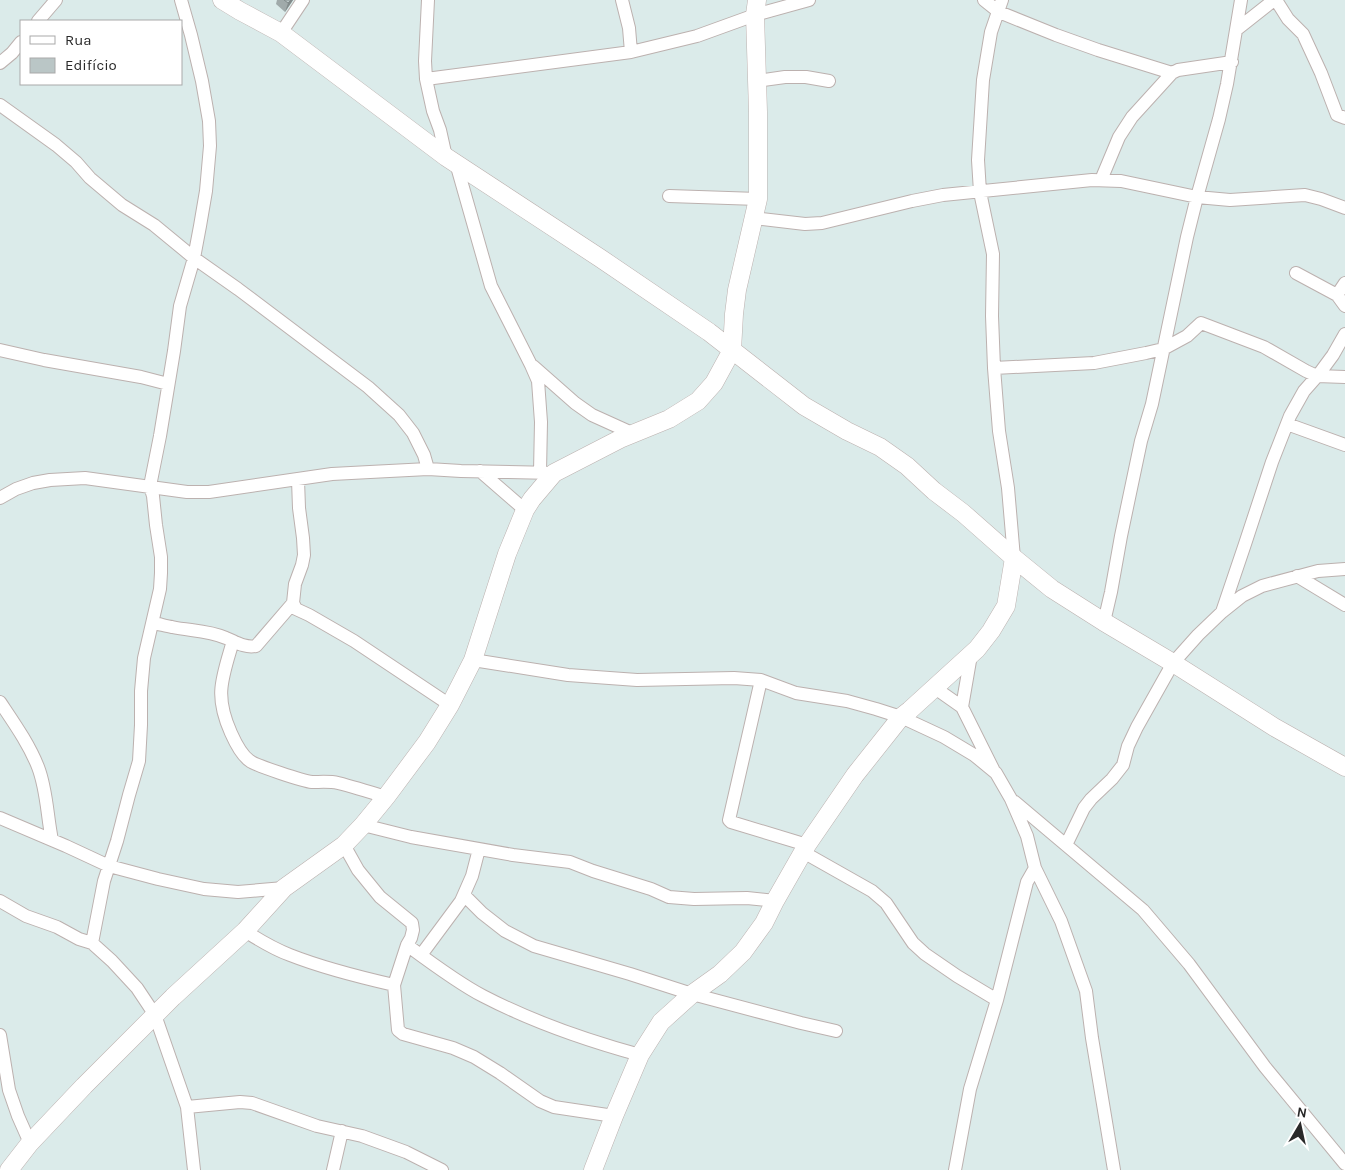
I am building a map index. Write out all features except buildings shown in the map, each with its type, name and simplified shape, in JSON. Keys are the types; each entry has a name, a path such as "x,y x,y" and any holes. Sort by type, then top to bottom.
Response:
{"street":[{"path":"39,20 56,0"},
{"path":"92,943 109,866 139,761 144,658 160,590 161,557 150,486 160,436 180,306 194,258 206,191 210,146 209,121 192,35 181,0"},
{"path":"222,0 281,33 451,160 701,327 804,406 847,431 880,447 907,466 934,491 963,513 1052,589 1274,727 1345,767"},
{"path":"281,33 303,0"},
{"path":"9,1170 30,1143 155,1014 244,932 284,888 344,845 386,797 427,742 450,705 473,660 507,554 525,510 547,472 538,381 491,286 451,160 433,111 426,79 428,0"},
{"path":"622,0 631,52"},
{"path":"426,79 631,52 697,36 756,7 809,0"},
{"path":"984,0 1001,6 1056,35 1098,50 1172,72"},
{"path":"1104,622 1139,450 1152,404 1197,197 1219,119 1232,62 1241,0"},
{"path":"1236,30 1275,0 1288,20 1303,34 1321,73 1337,115 1345,118"},
{"path":"593,1170 640,1055 661,1022 692,994 720,974 743,952 764,923 805,849 856,775 901,717 972,655 991,631 1006,606 1014,558 994,368 992,316 994,254 980,192 978,160 983,80 991,32 1001,6"},
{"path":"0,498 33,482 85,478 187,492 209,492 332,474 428,469 480,472 547,472 669,419 698,400 714,383 732,350 737,290 758,199 756,7"},
{"path":"0,63 20,43"},
{"path":"1100,180 1119,137 1132,117 1172,72 1232,62"},
{"path":"757,81 785,77 829,80"},
{"path":"0,106 56,145 76,162 90,178 122,205 154,225 194,258 368,387 399,415 413,433 424,455 428,469"},
{"path":"753,218 805,224 822,223 943,195 1092,180 1121,181 1197,197 1230,200 1305,195 1345,208"},
{"path":"669,196 758,199"},
{"path":"1296,273 1337,295 1345,306"},
{"path":"1337,295 1345,283"},
{"path":"994,368 1094,363 1163,349 1187,336 1201,323 1204,323 1264,348 1317,376 1345,377"},
{"path":"1222,612 1272,462 1287,424 1304,391 1333,355 1345,334"},
{"path":"0,350 168,384"},
{"path":"531,365 592,415 634,434"},
{"path":"1287,424 1345,445"},
{"path":"480,472 525,510"},
{"path":"298,480 298,508 304,555 294,584 293,603 296,609 354,641 450,705"},
{"path":"1066,845 1084,808 1123,765 1128,746 1137,727 1173,663 1198,635 1242,596 1262,586 1318,571 1345,569"},
{"path":"1297,576 1345,605"},
{"path":"153,623 173,628 207,632 248,647 256,646 293,603"},
{"path":"233,641 220,690 221,706 234,739 250,760 261,766 310,782 336,782 386,797"},
{"path":"962,707 972,655"},
{"path":"473,660 568,675 637,680 734,678 761,680 796,693 847,701 901,717 944,737 996,773"},
{"path":"761,680 729,820 805,849 872,891 886,903 913,943 925,954 997,1000"},
{"path":"935,688 962,707 1011,799 1027,836 1036,868 1061,920 1086,991 1114,1170"},
{"path":"0,702 23,737 38,767 44,789 52,840"},
{"path":"1011,799 1142,910 1178,950 1265,1067 1345,1164"},
{"path":"0,818 109,866 158,879 204,889 238,892 284,888"},
{"path":"363,825 410,837 513,855 570,862 651,889 669,897 694,899 747,898 775,901"},
{"path":"344,845 358,870 380,897 412,924 414,930 407,944 394,985 398,1030 403,1034 453,1048 474,1057 540,1101 554,1107 614,1116"},
{"path":"421,955 461,901 472,876 479,849"},
{"path":"955,1170 970,1089 997,1000 1027,882 1036,868"},
{"path":"464,895 505,931 534,946 692,994 801,1023 836,1030"},
{"path":"0,901 26,916 57,927 79,939 92,943 137,988 155,1014 186,1107 194,1170"},
{"path":"244,932 289,954 363,978 394,985"},
{"path":"407,944 482,995 533,1020 604,1045 640,1055"},
{"path":"0,1035 9,1090 30,1143"},
{"path":"186,1107 240,1102 252,1103 318,1126 342,1131 406,1152 442,1170"},
{"path":"333,1170 342,1131"}]}
